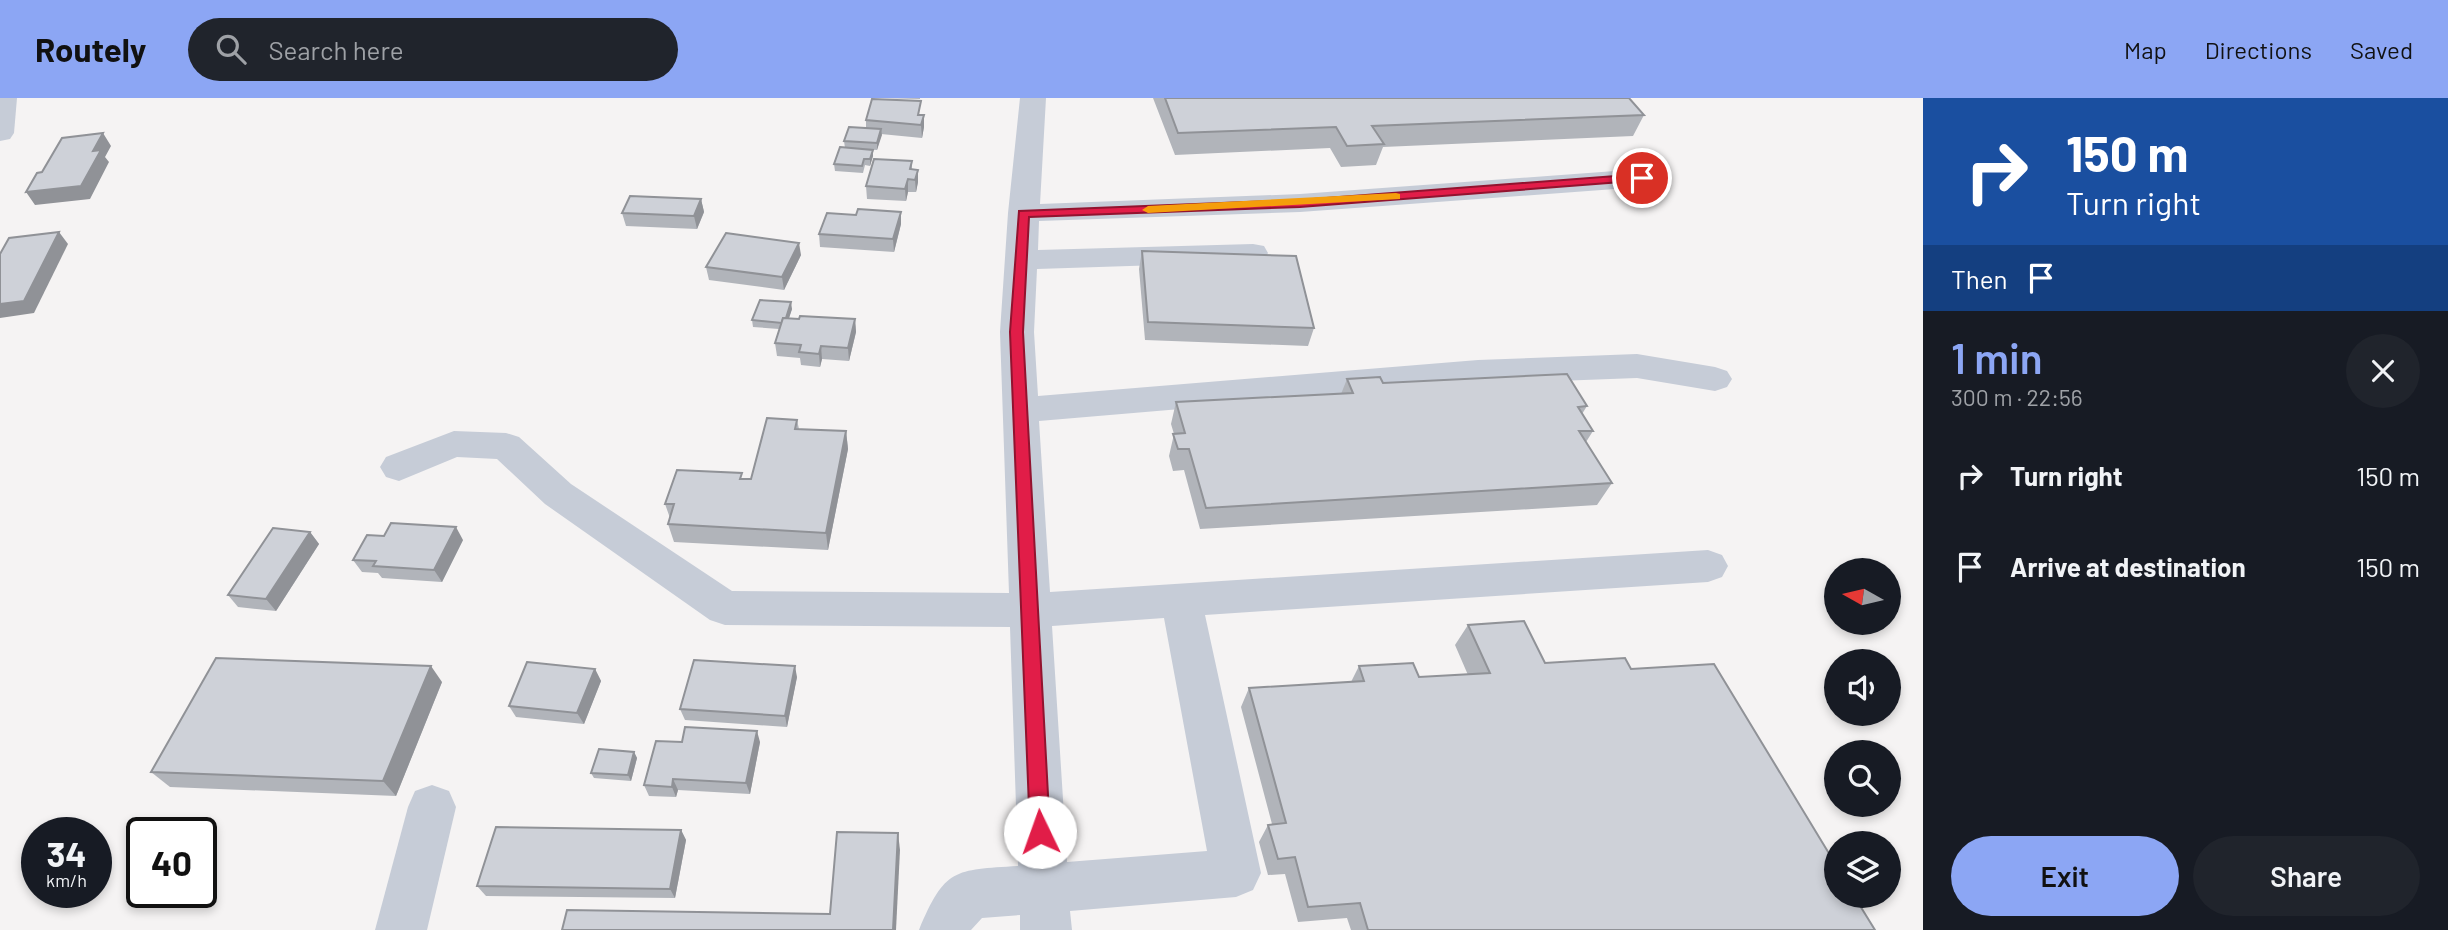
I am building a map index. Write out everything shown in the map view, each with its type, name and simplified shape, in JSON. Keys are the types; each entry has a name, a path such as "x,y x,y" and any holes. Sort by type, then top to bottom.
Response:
{"street":[{"path":"0,134 4,98"},
{"path":"1032,98 1017,332 1044,909"},
{"path":"1023,213 1300,203 1642,178"},
{"path":"1020,260 1253,253"},
{"path":"1020,410 1478,372 1637,366 1715,379"},
{"path":"399,467 454,444 506,446 558,494 725,608 1029,610 1708,566"},
{"path":"945,930 954,909 971,894 1044,909 1236,873 1181,600"},
{"path":"401,930 432,807"}],"building":[{"path":"1165,98 1629,98 1644,115 1372,126 1384,144 1347,146 1336,127 1178,133"},
{"path":"872,99 921,101 918,115 924,115 921,125 866,120"},
{"path":"849,127 881,129 877,143 844,141"},
{"path":"103,133 93,151 101,150 81,186 26,192 37,173 42,172 62,138"},
{"path":"840,147 873,150 870,159 864,159 862,166 834,164"},
{"path":"874,159 912,161 910,169 918,170 915,180 908,179 905,189 866,186"},
{"path":"630,196 701,199 694,216 622,213"},
{"path":"858,209 901,212 893,239 819,234 827,213 856,215"},
{"path":"59,232 24,301 0,304 0,254 9,238"},
{"path":"726,233 799,243 782,277 706,267"},
{"path":"1142,251 1296,256 1314,328 1148,322"},
{"path":"760,300 791,302 782,323 752,320"},
{"path":"800,316 855,319 848,348 821,346 819,354 799,352 801,345 775,343 783,318 799,319"},
{"path":"1567,374 1587,406 1578,407 1593,431 1579,431 1612,483 1206,508 1189,449 1178,449 1173,434 1185,433 1176,402 1353,393 1347,379 1380,377 1383,383"},
{"path":"767,418 797,420 795,429 846,431 826,533 668,524 674,504 665,504 677,470 742,473 740,479 751,479"},
{"path":"391,523 456,527 434,570 373,566 376,561 353,560 367,535 384,536"},
{"path":"273,528 310,532 266,599 228,595"},
{"path":"1524,621 1545,663 1625,658 1631,669 1714,664 1824,845 1824,908 1861,908 1875,930 1368,930 1360,903 1308,907 1295,857 1278,859 1268,825 1286,823 1249,688 1364,681 1359,666 1413,663 1419,677 1490,673 1468,625"},
{"path":"216,658 431,666 383,781 151,772"},
{"path":"694,660 795,666 785,716 680,709"},
{"path":"527,662 595,669 577,713 509,706"},
{"path":"685,727 757,731 746,783 673,779 672,787 644,785 656,741 682,742"},
{"path":"599,749 634,752 628,775 591,773"},
{"path":"496,827 681,830 670,889 477,886"},
{"path":"837,832 898,833 893,930 562,930 567,910 830,914"}],"slow traffic":[{"path":"1148,210 1396,196"}],"route":[{"path":"1040,832 1017,332 1023,213 1300,203 1642,178"}]}
